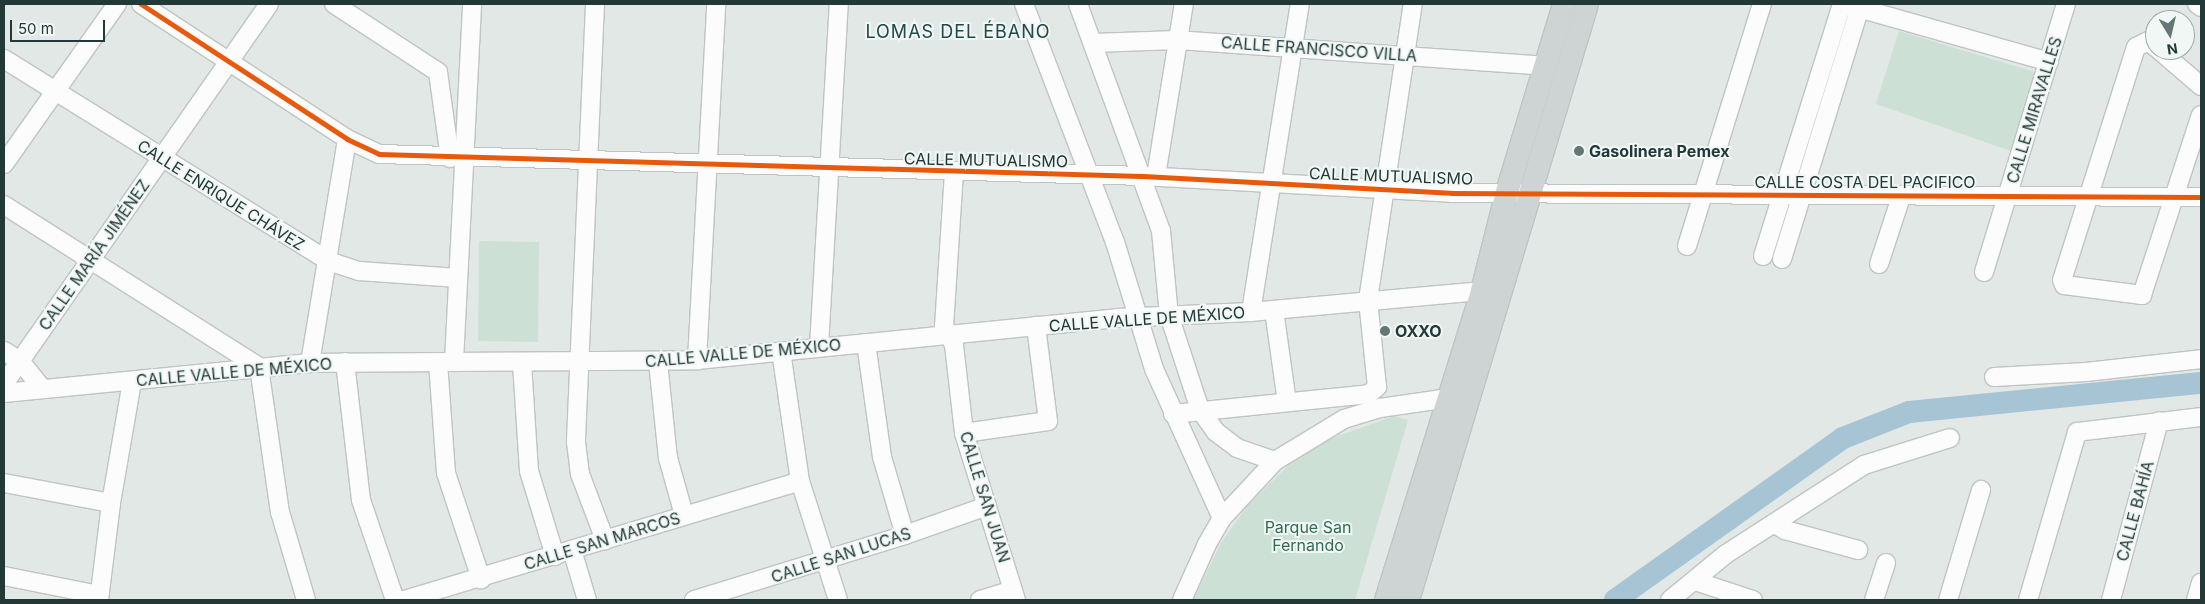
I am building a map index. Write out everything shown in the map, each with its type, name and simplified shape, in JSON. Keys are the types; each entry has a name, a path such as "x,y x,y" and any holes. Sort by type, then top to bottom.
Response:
{"main road":[{"path":"1408,600 1518,193 1546,66 1564,4"},
{"path":"1386,600 1482,291 1587,4"}],"street":[{"path":"4,164 117,4"},
{"name":"CALLE MUTUALISMO","path":"141,4 347,139 379,154 457,158 1148,176 1384,190 1518,193"},
{"name":"CALLE MARÍA JIMÉNEZ","path":"4,384 269,4"},
{"path":"334,4 438,72 457,158"},
{"path":"472,4 457,158 458,278 446,362 446,473 481,579"},
{"path":"595,4 580,362 578,460 605,540"},
{"path":"697,360 716,4"},
{"path":"819,348 838,4"},
{"path":"1024,4 1091,175 1137,316 1173,414 1222,518"},
{"path":"1078,4 1148,176 1161,231 1169,315 1200,410 1216,432 1237,448 1275,461"},
{"path":"1148,176 1184,4"},
{"path":"1251,312 1273,184 1300,4"},
{"path":"1173,414 1369,394 1377,387 1368,300 1414,4"},
{"path":"1686,246 1762,4"},
{"name":"CALLE MIRAVALLES","path":"1984,272 2066,4"},
{"path":"2197,4 2201,8"},
{"path":"1851,5 2049,62"},
{"path":"1764,256 1782,195 1851,5"},
{"path":"1782,259 1802,195 1851,5"},
{"name":"CALLE FRANCISCO VILLA","path":"1093,43 1177,40 1546,66"},
{"path":"2145,42 2141,42 2136,47 2092,194 2062,280 2064,285 2142,295 2201,115"},
{"name":"CALLE ENRIQUE CHÁVEZ","path":"4,58 54,92 328,261 359,271 458,278"},
{"path":"2171,60 2201,86"},
{"path":"310,363 347,139"},
{"name":"CALLE SAN JUAN","path":"954,172 944,326 954,345 964,433 1014,595"},
{"name":"CALLE COSTA DEL PACIFICO","path":"1518,193 1703,193 1901,197 2092,194 2201,197"},
{"path":"1879,264 1901,197"},
{"path":"4,205 89,261 258,367 280,512 306,600"},
{"name":"CALLE VALLE DE MÉXICO","path":"4,393 42,388 132,382 258,367 310,363 658,362 697,360 1137,316 1251,312 1482,291"},
{"path":"1274,310 1287,402"},
{"path":"964,433 1048,421 1036,326"},
{"path":"866,343 880,447 905,535"},
{"path":"4,351 20,361 42,388"},
{"path":"781,351 800,481 838,600"},
{"path":"1994,377 2086,372 2201,359"},
{"path":"345,362 361,500 395,600"},
{"path":"658,362 668,458 684,515"},
{"path":"522,363 529,471 555,556"},
{"path":"4,576 99,598 111,503 132,382"},
{"path":"1182,600 1207,544 1222,518 1275,461 1344,419 1380,408 1449,398"},
{"path":"2028,600 2078,432 2201,416"},
{"name":"CALLE BAHÍA","path":"2111,600 2159,422"},
{"path":"1670,600 1726,554 1864,465 1950,438"},
{"name":"CALLE SAN MARCOS","path":"404,600 481,579 684,515 800,481"},
{"path":"4,483 111,503"},
{"path":"1948,600 1982,490"},
{"name":"CALLE SAN LUCAS","path":"694,600 905,535 988,506"},
{"path":"1775,524 1785,530 1858,550"},
{"path":"572,550 587,600"},
{"path":"1874,600 1886,563"},
{"path":"1695,581 1754,600"},
{"path":"2196,600 2201,583"},
{"path":"980,600 1014,595"}],"green space":[{"path":"1899,31 2035,72 2011,151 1876,104"},
{"path":"479,241 539,242 538,342 478,341"},
{"name":"Parque San Fernando","path":"1394,416 1408,420 1355,600 1193,600 1221,543 1248,505 1288,466 1321,442"}],"waterway":[{"path":"1615,600 1843,438 1909,412 2201,383"}],"cycle path":[{"path":"141,4 347,139 379,154 1141,176 1452,193 2201,197"}],"place":[{"name":"Gasolinera Pemex","path":"1579,151"},
{"name":"OXXO","path":"1385,331"}],"district":[{"name":"LOMAS DEL ÉBANO","path":"958,32"}]}
